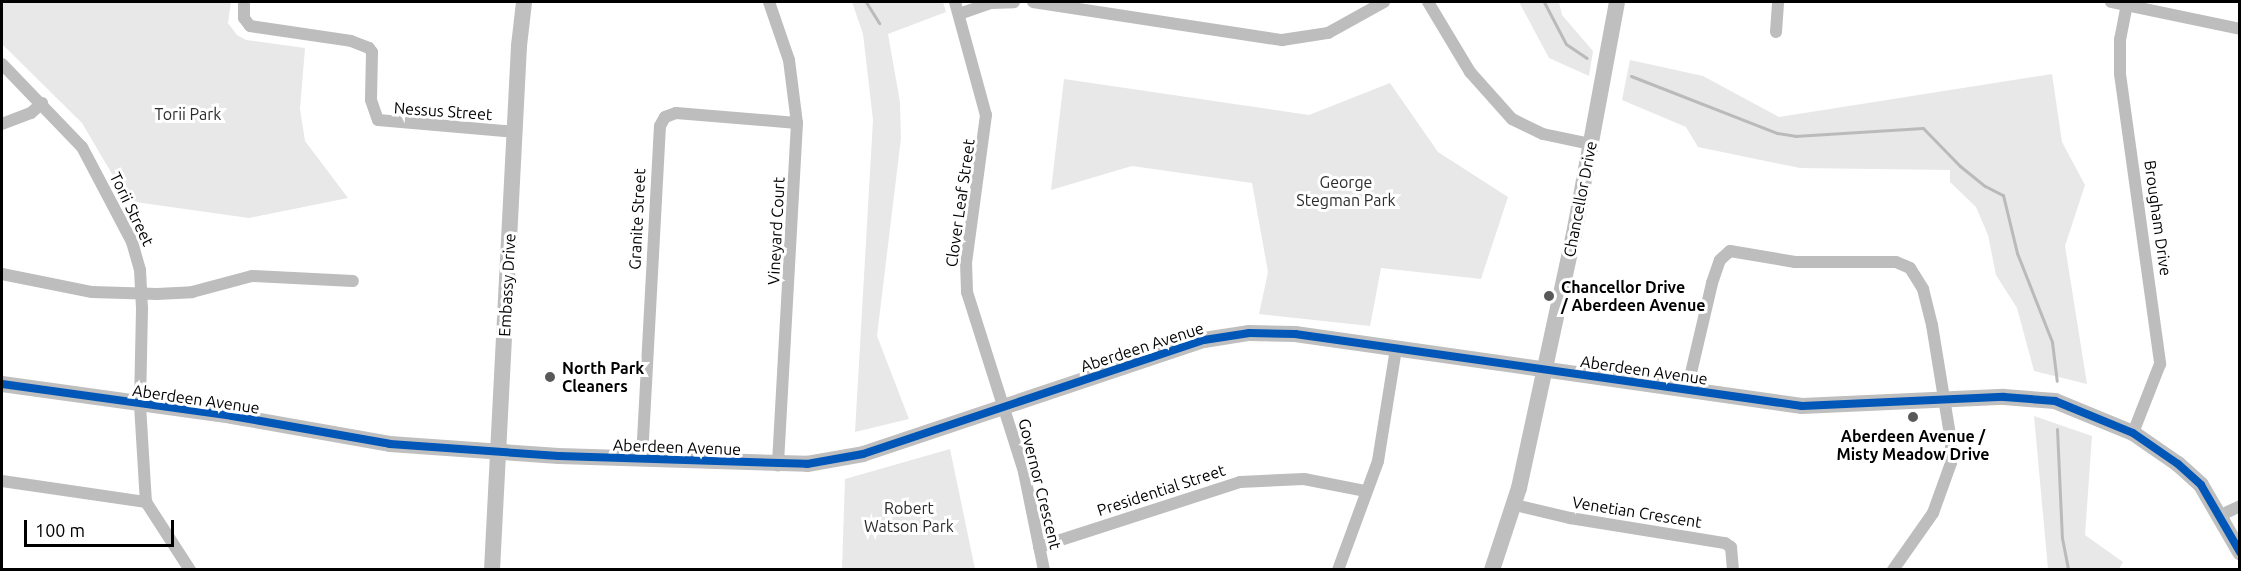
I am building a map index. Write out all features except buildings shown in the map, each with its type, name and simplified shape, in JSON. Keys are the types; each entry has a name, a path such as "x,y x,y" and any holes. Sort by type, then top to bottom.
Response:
{"street":[{"name":"Nessus Street","path":"244,2 244,18 250,26 351,41 369,48 372,52 371,100 378,120 514,132"},
{"name":"Embassy Drive","path":"492,570 514,132 525,2"},
{"name":"Vineyard Court","path":"769,2 789,60 797,123 777,465"},
{"path":"957,8 1014,2"},
{"path":"1033,2 1282,40 1328,33 1384,2"},
{"path":"1428,2 1470,72 1512,119 1543,134 1591,144"},
{"name":"Chancellor Drive","path":"1492,570 1515,505 1545,369 1591,144 1617,2"},
{"path":"1776,32 1778,2"},
{"path":"2111,2 2240,29"},
{"name":"Brougham Drive","path":"2127,4 2120,39 2120,74 2160,364 2133,433"},
{"name":"Clover Leaf Street","path":"957,8 986,115 966,262 967,292 1003,407"},
{"name":"Torii Street","path":"2,64 82,147 123,223 137,257 141,293 140,405 146,502"},
{"path":"2,124 31,113 42,103"},
{"name":"Granite Street","path":"642,458 660,126 665,117 676,113 797,123"},
{"path":"1687,390 1720,260 1730,251 1795,262 1896,262 1910,268 1923,289 1946,401 1951,463 1945,488 1896,568"},
{"path":"2,274 92,292 141,293 186,293 252,276 353,281"},
{"name":"Aberdeen Avenue","path":"2,384 232,416 361,441 498,451 777,465 823,462 863,454 1222,336 1295,334 1802,406 2022,397 2055,402 2133,433 2193,478 2221,515 2240,552"},
{"path":"1338,570 1378,461 1396,348"},
{"name":"Governor Crescent","path":"1003,407 1029,492 1044,570"},
{"name":"Presidential Street","path":"1040,547 1240,482 1304,479 1366,491"},
{"path":"2,481 146,502 190,570"},
{"name":"Venetian Crescent","path":"1515,505 1570,518 1725,543 1731,547 1733,570"},
{"path":"2221,515 2240,506"}],"green space":[{"name":"Torii Park","path":"2,2 231,2 228,23 237,35 246,40 305,48 300,109 305,141 348,198 249,218 128,201 82,123 2,44"},
{"path":"852,2 943,2 946,12 888,34 900,102 901,138 877,336 909,419 855,432 873,120 863,34"},
{"path":"1519,2 1559,2 1562,15 1593,51 1589,76 1549,58"},
{"path":"1630,60 1703,76 1779,117 2052,74 2062,142 2085,185 2065,246 2087,384 2034,371 2017,308 1996,275 1988,235 1976,207 1950,182 1950,170 1800,168 1698,147 1686,127 1622,100"},
{"name":"George Stegman Park","path":"1064,79 1309,115 1390,83 1438,152 1508,197 1481,279 1381,268 1370,326 1259,314 1268,272 1252,183 1132,166 1051,190"},
{"path":"2034,416 2092,436 2085,535 2123,562 2119,569 2048,569"},
{"name":"Robert Watson Park","path":"950,449 975,569 842,569 845,479"}],"waterway":[{"path":"866,2 879,23"},
{"path":"1544,2 1566,44 1587,58"},
{"path":"1631,76 1777,133 1795,136 1923,128 1960,166 1985,186 2003,195 2017,253 2052,342 2057,381"},
{"path":"2057,429 2062,538 2068,570"}],"cycle path":[{"path":"2,384 232,416 390,444 559,456 807,464 863,454 1204,340 1249,333 1295,334 1802,406 2004,397 2055,401 2133,433 2178,464 2201,485 2240,552"}],"place":[{"name":"Chancellor Drive / Aberdeen Avenue","path":"1549,296"},
{"name":"North Park Cleaners","path":"550,377"},
{"name":"Aberdeen Avenue / Misty Meadow Drive","path":"1913,417"}]}
